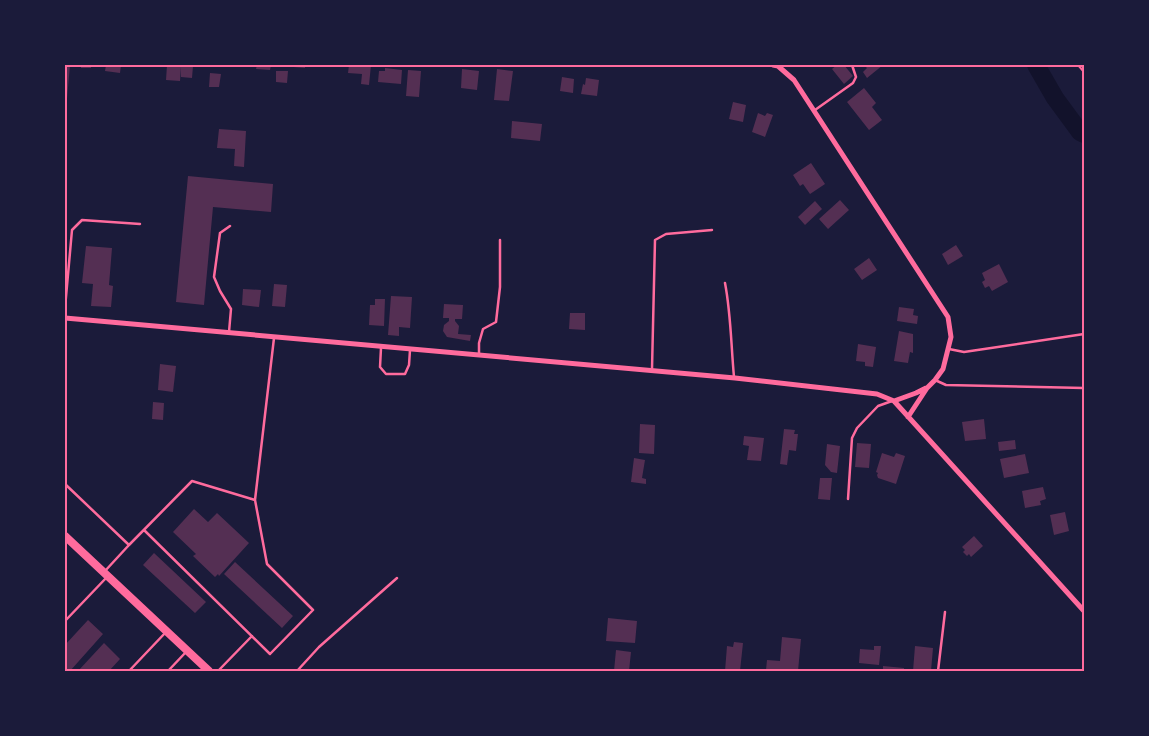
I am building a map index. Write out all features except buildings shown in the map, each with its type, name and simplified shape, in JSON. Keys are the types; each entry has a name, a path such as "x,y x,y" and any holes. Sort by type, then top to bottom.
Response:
{"main road":[{"path":"65,536 209,671"}],"street":[{"path":"773,65 778,66 794,80 948,317 952,337 943,369 927,388 908,417"},
{"path":"65,318 735,378 877,394 894,401 1084,611"},
{"path":"894,401 927,388"}],"lane":[{"path":"814,111 854,83 856,77 852,65"},
{"path":"65,308 72,230 82,220 140,224"},
{"path":"228,332 231,309 214,277 220,233 230,226"},
{"path":"652,371 655,240 666,234 712,230"},
{"path":"479,355 479,343 483,329 496,322 500,288 500,240"},
{"path":"725,283 730,310 730,334 735,378"},
{"path":"949,349 964,352 1084,334"},
{"path":"144,530 270,654 313,610 267,564 255,500 274,336"},
{"path":"381,346 380,367 386,374 405,374 409,366 410,349"},
{"path":"935,380 946,385 1084,388"},
{"path":"848,499 852,438 857,428 878,406 894,401"},
{"path":"65,621 129,545 192,481 255,500"},
{"path":"65,484 129,545"},
{"path":"297,671 340,628 397,578"},
{"path":"938,671 945,612"},
{"path":"129,671 167,631"},
{"path":"218,671 252,636"},
{"path":"168,671 187,651"}],"path":[{"path":"1078,65 1084,72"}],"waterway":[{"path":"1036,65 1055,98 1080,132 1084,134"}]}
